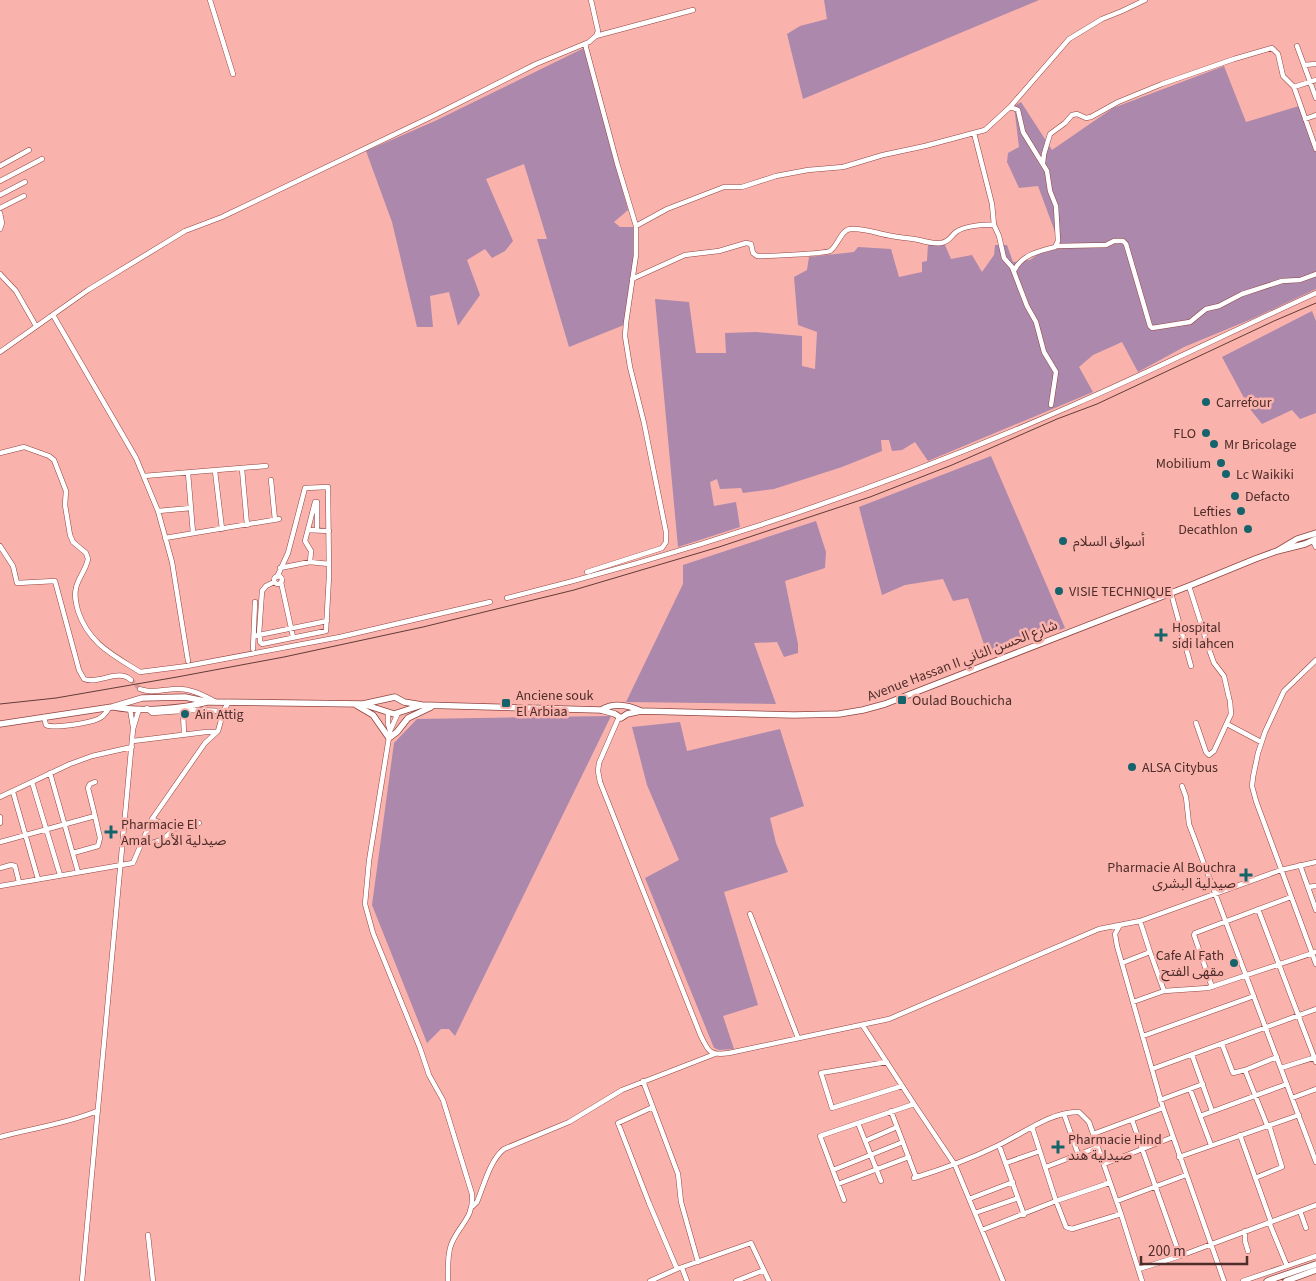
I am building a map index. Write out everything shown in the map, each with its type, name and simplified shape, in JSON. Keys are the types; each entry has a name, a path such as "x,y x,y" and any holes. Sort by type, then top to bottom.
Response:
{"main road":[{"path":"1313,534 1315,542 1297,543 1313,534"},
{"name":"Avenue Hassan II شارع الحسن الثاني","path":"627,714 641,711 846,714 863,710 890,702 1297,543"},
{"path":"180,697 185,703 182,709"},
{"path":"0,724 110,707 138,698 180,697 212,702 363,704 393,697 433,706 601,710 624,717 627,714 627,707 622,704 608,706 601,710"},
{"path":"138,698 134,702 138,709"},
{"path":"387,699 385,705 388,712"},
{"path":"399,712 402,706 401,700"},
{"path":"110,707 182,709 212,702"},
{"path":"353,704 373,716 390,735 397,732 408,718 433,706"},
{"path":"363,704 392,714 422,705"},
{"path":"616,706 614,710 617,716"},
{"name":"Avenue Hassan II شارع الحسن الثاني","path":"627,707 641,711"},
{"path":"1267,1281 1316,1264"},
{"path":"1286,1281 1300,1278 1316,1270"}],"street":[{"path":"210,0 233,74"},
{"path":"591,0 598,28 596,36"},
{"path":"636,226 667,209 724,187 742,187 776,176 808,170 843,167 988,128 1070,39 1102,18 1145,0"},
{"path":"0,352 133,261 185,231 229,213 433,116 536,64 585,44 596,36 693,10"},
{"path":"585,44 636,226 636,255 625,328 626,343 664,520 666,542 662,548 587,572"},
{"path":"1298,46 1309,81 1316,96"},
{"path":"1043,163 1050,134 1072,115 1077,114 1086,118 1091,117 1118,102 1162,84 1268,49 1274,49 1277,52 1283,76 1294,87 1305,119 1314,137 1316,149"},
{"path":"1304,65 1316,64"},
{"path":"1294,87 1316,80"},
{"path":"1010,106 1018,110 1023,132 1047,171 1050,191 1056,206 1057,246"},
{"path":"1305,119 1316,115"},
{"path":"974,133 992,204 994,225 1004,258 1014,271 1027,306 1036,322 1044,352 1056,372 1051,405"},
{"path":"1038,156 1045,149"},
{"path":"0,166 29,150"},
{"path":"0,180 42,159"},
{"path":"0,195 24,182"},
{"path":"0,208 24,196"},
{"path":"0,213 2,223 0,229"},
{"path":"632,279 685,255 719,251 747,243 751,244 754,254 757,256 808,253 830,251 846,231 850,229 874,230 892,236 927,243 941,243 950,240 960,230 980,225 994,225"},
{"path":"1014,271 1017,263 1026,257 1057,246 1106,245 1114,241 1123,241 1126,244 1150,326 1156,328 1190,322 1206,309 1219,306 1230,299 1261,287 1282,281 1305,279 1316,274"},
{"path":"0,274 16,290 36,326"},
{"path":"507,598 612,570 729,535 821,504 946,458 1070,407 1316,293"},
{"path":"53,315 136,458 144,476 158,512 173,568 188,661"},
{"path":"0,453 24,447 49,456 54,460 66,491 65,506 70,535 73,542 86,553 88,560 75,591 75,599 81,619 96,642 140,672 187,666 340,637 490,602"},
{"path":"144,476 266,466"},
{"path":"242,469 247,525"},
{"path":"215,471 222,529"},
{"path":"188,473 193,533"},
{"path":"165,538 277,520 271,480"},
{"path":"253,649 258,635 262,591 264,587 274,582 288,553 305,488 328,487 329,564 326,631 262,644 258,635 255,602"},
{"path":"310,562 311,551 305,541 315,502 317,502 317,530"},
{"path":"158,512 191,508"},
{"path":"308,530 329,531"},
{"path":"0,546 12,566 17,583 56,582 79,670 84,679 92,681 124,675 131,680"},
{"path":"280,568 310,562 329,564"},
{"path":"277,577 280,578 293,637"},
{"path":"274,582 277,584 281,582"},
{"path":"1189,586 1214,663 1224,676 1231,712 1214,751 1209,755 1206,752 1196,723"},
{"path":"1171,593 1191,666"},
{"path":"258,635 327,621"},
{"path":"1316,660 1284,691 1262,742 1254,768 1252,786 1291,897 1314,952 1316,964"},
{"path":"140,689 146,691 186,689 212,702"},
{"path":"173,689 180,697"},
{"path":"0,886 134,863 152,819 205,743 217,732 224,710 229,702"},
{"path":"44,717 46,725 55,727 96,720 105,714 110,707"},
{"path":"130,709 134,729"},
{"path":"82,1281 119,866 132,744 138,709"},
{"path":"184,734 182,709 224,710"},
{"path":"388,712 390,735"},
{"path":"399,712 390,735 369,861 365,904 373,933 420,1048 425,1066 443,1100 470,1185 472,1208"},
{"path":"617,716 599,763 600,782 697,1026 708,1050 715,1054"},
{"path":"1227,724 1262,742"},
{"path":"0,797 50,773 92,756 132,744 184,734 217,732"},
{"path":"50,773 78,872"},
{"path":"32,782 60,875"},
{"path":"73,853 98,846 100,838 88,788 90,784 95,782"},
{"path":"1182,786 1186,797 1189,824 1265,1028 1315,1155 1316,1162"},
{"path":"13,792 38,878"},
{"path":"0,842 95,816"},
{"path":"0,817 0,823"},
{"path":"152,819 174,829"},
{"path":"142,844 166,838 174,829 199,823"},
{"path":"448,1281 452,1242 477,1202 496,1158 504,1149 569,1122 614,1094 715,1054 729,1053 889,1020 1099,929 1140,921 1281,870 1316,862"},
{"path":"0,868 11,865 15,866 19,882"},
{"path":"1300,865 1316,910"},
{"path":"1308,887 1316,886"},
{"path":"1212,987 1194,934 1226,920 1291,897"},
{"path":"1258,909 1315,1059 1281,1068"},
{"path":"750,914 798,1038"},
{"path":"1140,921 1164,991"},
{"path":"1120,925 1115,934 1160,1100 1224,1281"},
{"path":"1122,963 1150,952"},
{"path":"1133,1002 1164,991 1212,987 1314,952"},
{"path":"1143,1036 1254,996"},
{"path":"1152,1069 1316,1008"},
{"path":"863,1026 955,1165 1003,1281"},
{"path":"1222,1044 1233,1073 1277,1057"},
{"path":"1192,1055 1212,1111"},
{"path":"887,1062 822,1073 832,1108 902,1086"},
{"path":"1245,1070 1268,1125 1282,1167 1255,1178"},
{"path":"643,1082 678,1174 681,1202 698,1262"},
{"path":"1160,1100 1203,1084"},
{"path":"1200,1116 1287,1084"},
{"path":"1190,1089 1211,1145"},
{"path":"1292,1098 1316,1089"},
{"path":"844,1200 820,1136 914,1104"},
{"path":"653,1107 618,1123 649,1203 687,1281"},
{"path":"1093,1134 1163,1108"},
{"path":"0,1137 20,1131 58,1125 97,1111"},
{"path":"891,1111 915,1177 955,1165 1064,1114 1073,1112 1082,1114 1089,1122 1098,1147 1142,1281"},
{"path":"1064,1114 1078,1154"},
{"path":"1179,1157 1299,1115"},
{"path":"1132,1120 1180,1256"},
{"path":"858,1123 880,1181"},
{"path":"865,1141 897,1127"},
{"path":"1032,1128 1066,1227 1121,1214"},
{"path":"1240,1135 1287,1266"},
{"path":"1104,1164 1173,1138"},
{"path":"833,1170 903,1142"},
{"path":"1000,1145 1024,1215"},
{"path":"1046,1167 1098,1147"},
{"path":"1006,1163 1040,1151"},
{"path":"838,1184 908,1157"},
{"path":"1117,1201 1186,1175"},
{"path":"969,1199 1013,1182"},
{"path":"982,1230 1056,1201 1109,1183"},
{"path":"975,1213 1018,1198"},
{"path":"1138,1269 1180,1256 1316,1205"},
{"path":"1300,1212 1306,1228"},
{"path":"1245,1231 1248,1251"},
{"path":"148,1235 153,1281"},
{"path":"650,1281 679,1268 751,1243 769,1281"},
{"path":"1243,1281 1316,1256"},
{"path":"736,1281 764,1270"}],"shaded area":[{"path":"824,0 1039,0 803,99 787,34 800,26 827,19"},
{"path":"584,48 628,210 614,222 620,227 634,227 633,262 624,325 569,347 537,239 547,239 524,164 486,179 513,241 505,251 492,258 485,249 467,260 480,295 458,326 449,292 430,296 433,327 417,327 392,222 366,151 435,121"},
{"path":"1224,66 1246,122 1299,106 1316,150 1316,289 1254,318 1184,347 1138,372 1122,342 1093,355 1079,367 1093,392 928,461 915,442 902,450 892,451 889,440 881,440 882,451 842,467 774,489 743,493 741,488 720,489 717,479 710,482 714,506 736,502 740,527 678,547 655,299 689,302 696,353 726,353 725,333 756,332 802,336 802,366 815,369 817,332 798,325 794,277 807,270 809,257 854,252 858,247 891,249 899,277 922,272 922,262 927,261 928,244 945,245 951,259 972,255 982,272 994,255 995,245 1007,245 1013,262 1030,260 1038,254 1061,248 1038,186 1019,188 1007,162 1008,153 1019,147 1014,106 1021,102 1052,150 1113,108"},
{"path":"1312,311 1316,321 1316,413 1300,419 1292,410 1262,424 1250,409 1222,357"},
{"path":"991,456 1065,628 988,656 968,598 953,601 943,579 905,585 882,595 859,507"},
{"path":"816,521 826,552 825,568 785,581 798,644 798,653 784,657 777,642 754,643 776,704 626,702 683,584 683,565"},
{"path":"611,716 455,1036 449,1029 441,1029 427,1043 372,905 394,743 417,719"},
{"path":"680,722 687,751 780,729 804,806 770,818 776,843 788,872 724,892 758,1005 723,1016 734,1049 719,1050 714,1048 645,878 679,860 647,785 632,727"}],"tunnel":[{"path":"131,680 140,689"}],"railway":[{"path":"0,704 56,698 177,677 284,657 423,627 574,590 719,547 870,497 952,465 1057,419 1097,404 1316,303"}],"place":[{"name":"Carrefour","path":"1206,402"},
{"name":"FLO","path":"1206,433"},
{"name":"Mr Bricolage","path":"1214,444"},
{"name":"Mobilium","path":"1221,463"},
{"name":"Lc Waikiki","path":"1226,474"},
{"name":"Defacto","path":"1235,496"},
{"name":"Lefties","path":"1241,511"},
{"name":"Decathlon","path":"1248,529"},
{"name":"أسواق السلام","path":"1063,541"},
{"name":"VISIE TECHNIQUE","path":"1059,591"},
{"name":"Hospital sidi lahcen","path":"1161,635"},
{"name":"Oulad Bouchicha","path":"902,700"},
{"name":"Anciene souk El Arbiaa","path":"506,703"},
{"name":"Ain Attig","path":"185,714"},
{"name":"ALSA Citybus","path":"1132,767"},
{"name":"Pharmacie El Amal صيدلية الأمل","path":"111,832"},
{"name":"Pharmacie Al Bouchra صيدلية البشرى","path":"1246,875"},
{"name":"Cafe Al Fath مقهى الفتح","path":"1234,963"},
{"name":"Pharmacie Hind صيدلية هند","path":"1058,1147"}]}
